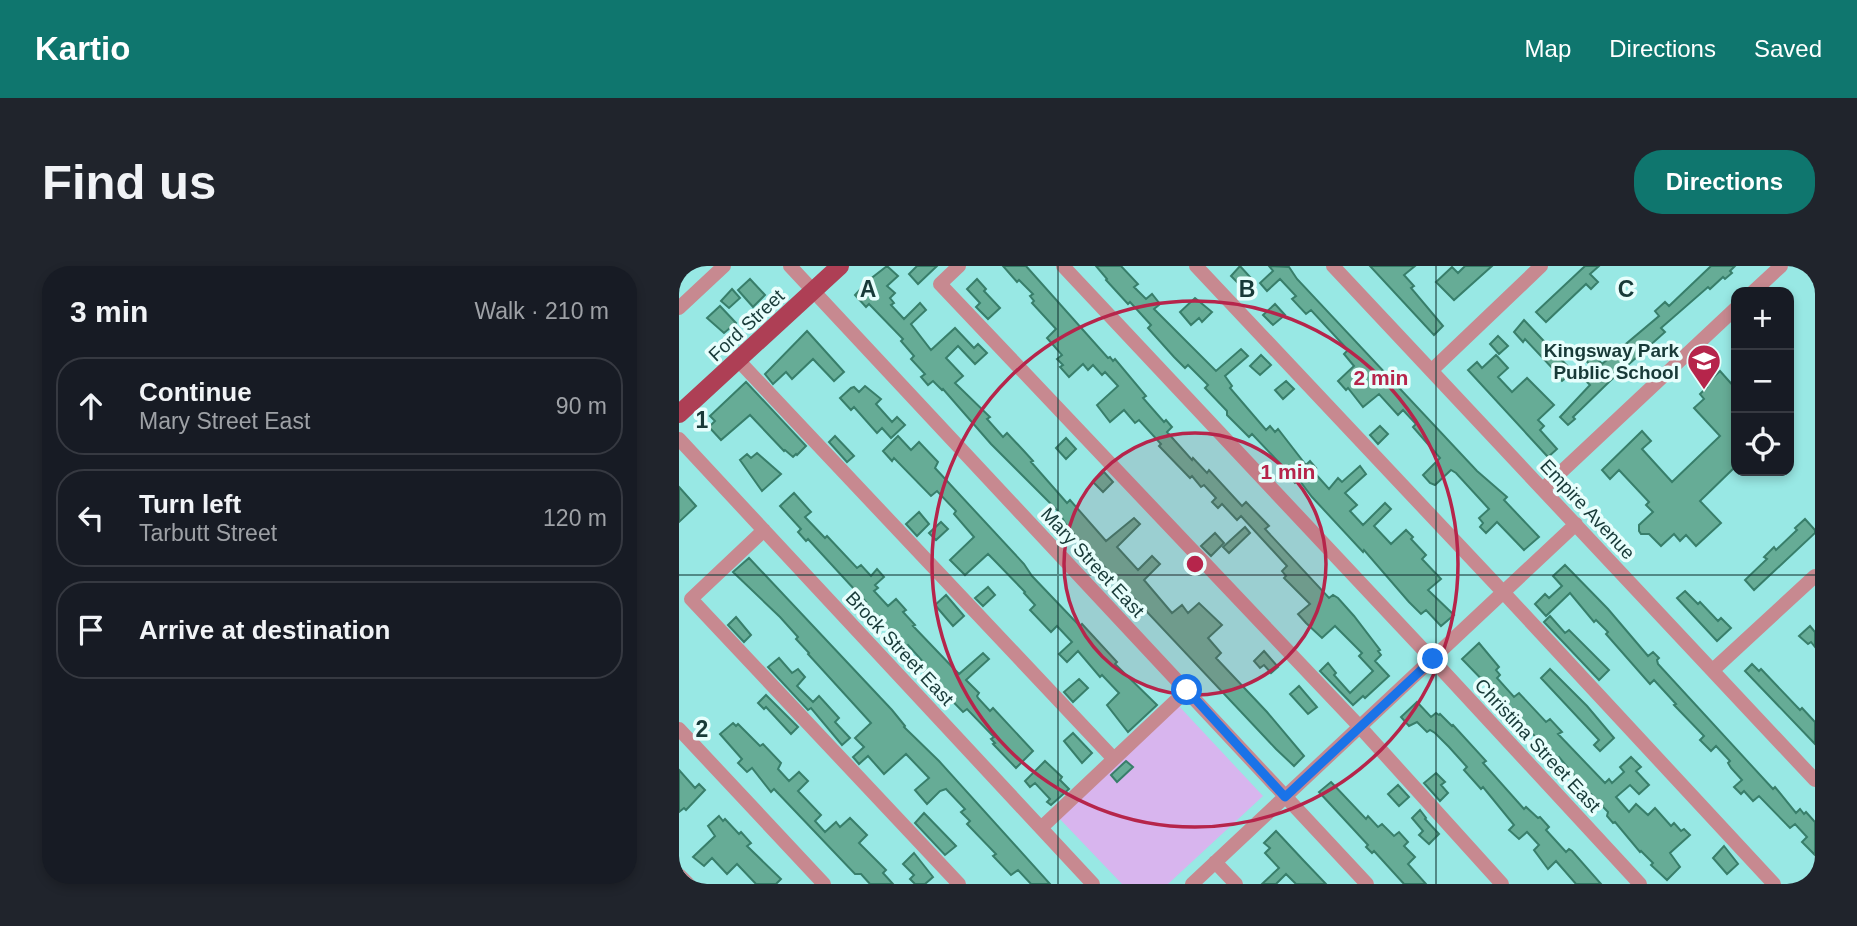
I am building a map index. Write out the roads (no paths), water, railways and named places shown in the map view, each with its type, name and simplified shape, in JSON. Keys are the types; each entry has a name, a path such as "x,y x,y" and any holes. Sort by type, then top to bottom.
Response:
{"main road":[{"name":"Ford Street","path":"679,414 840,266"}],"street":[{"path":"681,302 724,266"},
{"name":"Mary Street East","path":"790,266 1367,884"},
{"path":"959,266 940,284 1360,727 1502,884"},
{"name":"Christina Street East","path":"1063,266 1433,659 1640,884"},
{"path":"1196,266 1774,884"},
{"name":"Empire Avenue","path":"1333,266 1815,779"},
{"path":"1432,370 1541,266"},
{"path":"1758,287 1781,266"},
{"path":"1543,489 1731,313"},
{"path":"738,360 1114,759"},
{"name":"Brock Street East","path":"679,439 1093,884"},
{"path":"1192,884 1576,524"},
{"path":"764,530 691,599 959,884"},
{"path":"1713,670 1815,576"},
{"path":"1041,828 1187,690"},
{"path":"679,729 824,884"},
{"path":"1215,862 1236,884"},
{"path":"679,875 688,884"}],"place":[{"name":"Kingsway Park Public School","path":"1704,391"}]}
